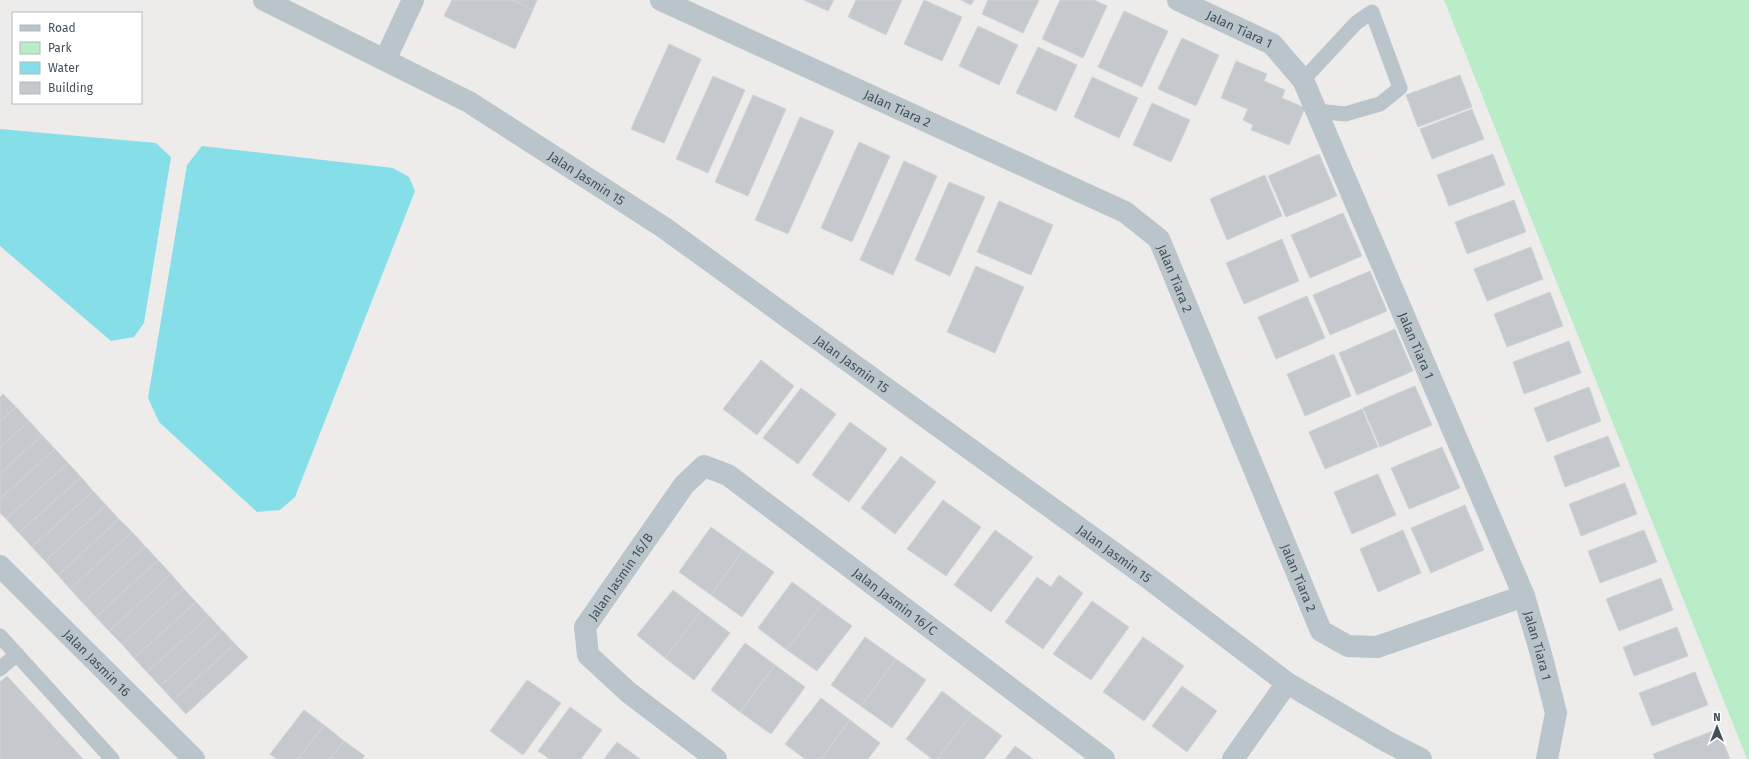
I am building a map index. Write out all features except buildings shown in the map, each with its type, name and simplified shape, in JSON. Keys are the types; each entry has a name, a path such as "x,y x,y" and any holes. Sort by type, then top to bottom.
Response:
{"street":[{"name":"Jalan Jasmin 15","path":"264,0 469,102 663,228 1147,577 1287,683 1386,741 1421,759"},
{"path":"385,60 413,0"},
{"name":"Jalan Tiara 2","path":"661,0 1125,212 1159,239 1321,631 1348,646 1377,647 1524,596"},
{"name":"Jalan Tiara 1","path":"1178,0 1272,44 1303,80 1524,596 1542,654 1556,713 1547,759"},
{"name":"Jalan Jasmin 16/C","path":"684,485 704,466 728,475 1104,759"},
{"name":"Jalan Jasmin 16/B","path":"684,485 585,627 588,655 628,692 716,759"},
{"name":"Jalan Jasmin 16","path":"0,566 194,759"},
{"path":"1233,759 1287,683"}],"lane":[{"path":"1303,80 1356,23 1372,12 1400,88 1380,104 1345,114 1317,111"},
{"path":"0,636 112,759"},
{"path":"0,669 17,654"}],"green space":[{"path":"1444,0 1749,0 1749,759 1747,759"}],"water":[{"path":"0,129 156,143 171,157 144,323 134,337 111,341 0,246"},
{"path":"202,146 393,168 409,177 415,191 295,497 280,510 257,512 159,422 148,398 187,165"}]}
